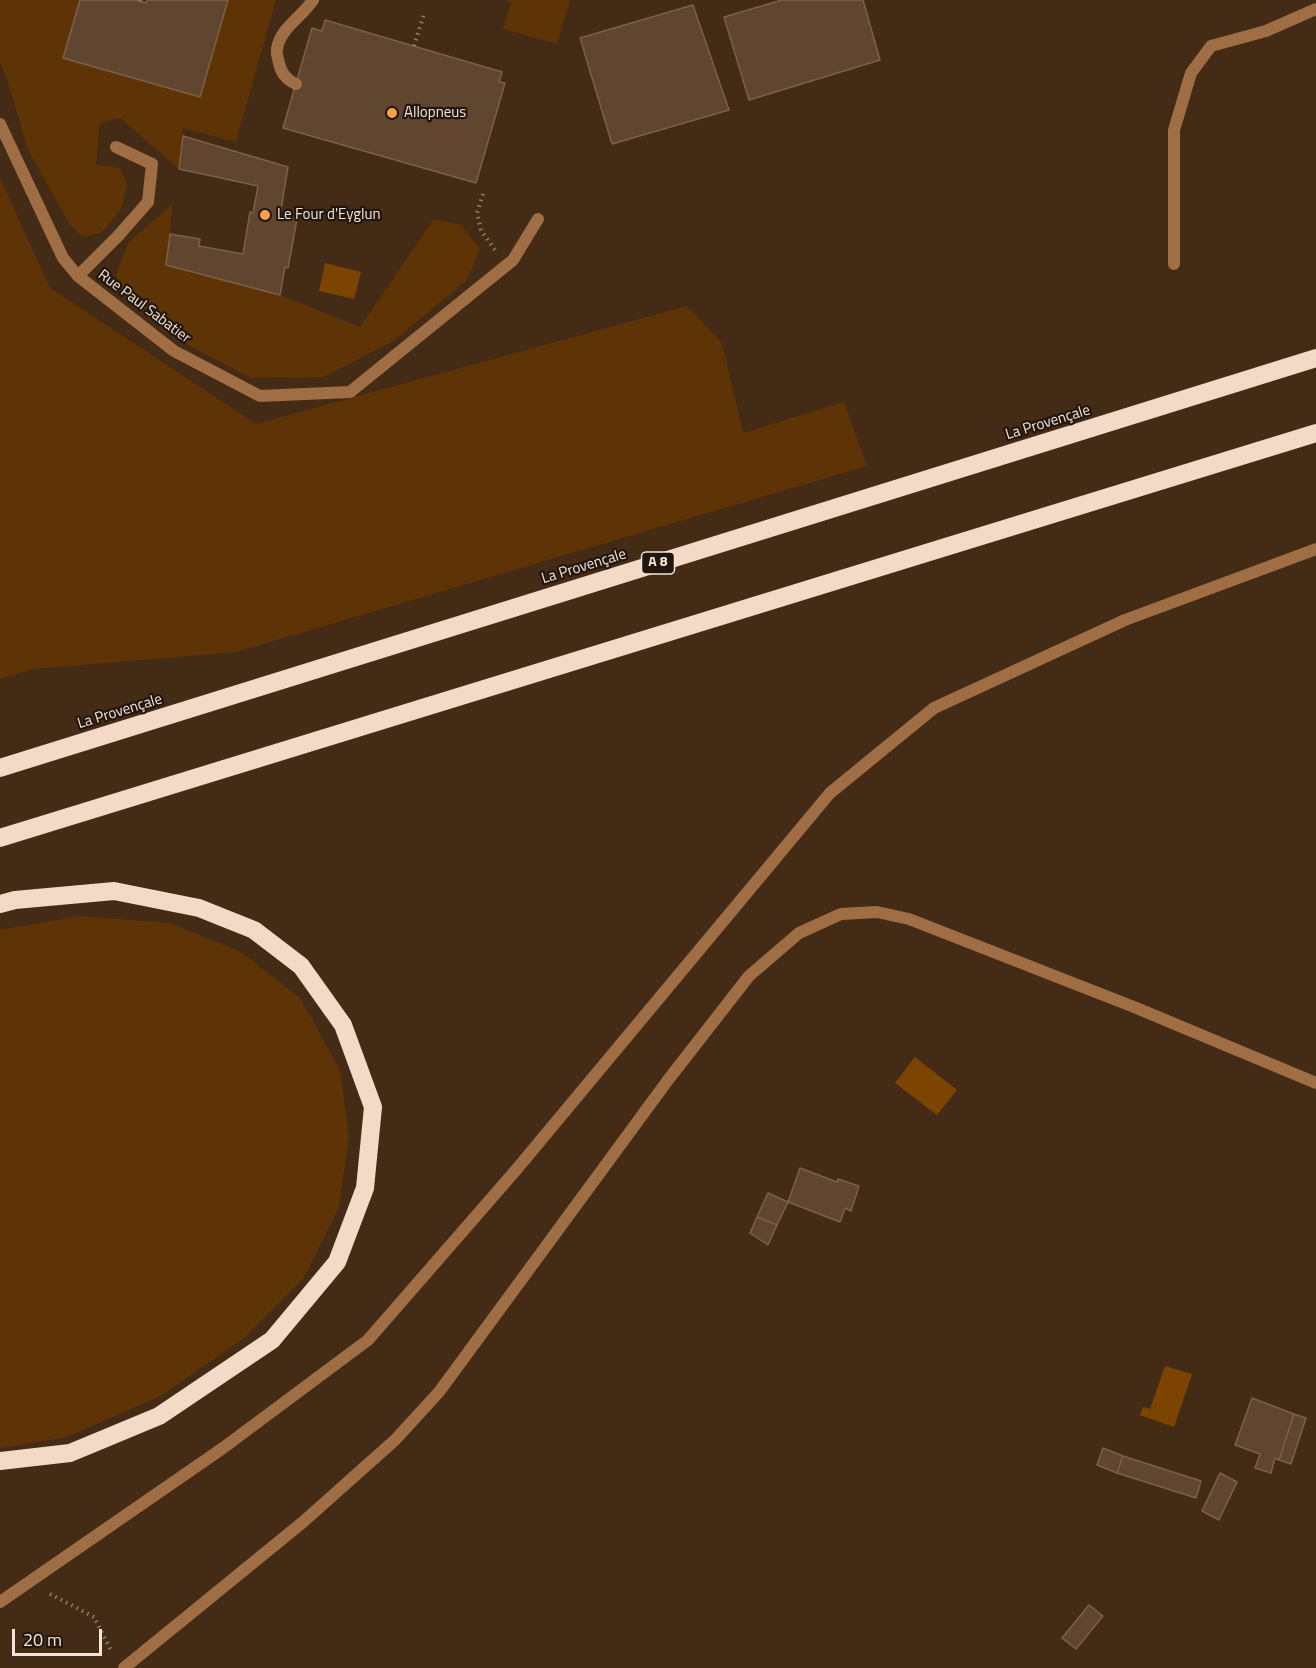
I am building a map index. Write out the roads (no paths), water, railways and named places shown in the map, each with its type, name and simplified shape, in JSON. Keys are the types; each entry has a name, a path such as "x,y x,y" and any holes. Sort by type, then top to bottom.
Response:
{"highway":[{"name":"La Provençale","path":"0,768 1316,358"},
{"path":"0,838 1316,433"},
{"path":"0,904 15,900 114,891 199,908 254,930 301,966 344,1025 373,1107 365,1188 337,1262 273,1340 159,1416 70,1453 0,1461"}],"street":[{"path":"296,84 288,81 280,69 276,50 284,30 300,17 313,0"},
{"path":"1174,264 1174,130 1191,73 1211,46 1266,31 1316,9"},
{"name":"Rue Paul Sabatier","path":"0,124 63,258 78,276 174,351 260,396 350,392 513,260 538,219"},
{"path":"78,276 148,202 152,164 116,147"},
{"path":"0,1602 223,1448 368,1340 516,1170 830,794 934,708 1125,620 1316,549"},
{"path":"120,1663 303,1522 394,1440 439,1392 668,1080 749,976 800,933 841,914 877,912 909,919 1134,1007 1316,1083"}],"place":[{"name":"Allopneus","path":"392,113"},
{"name":"Le Four d'Eyglun","path":"265,215"}]}
